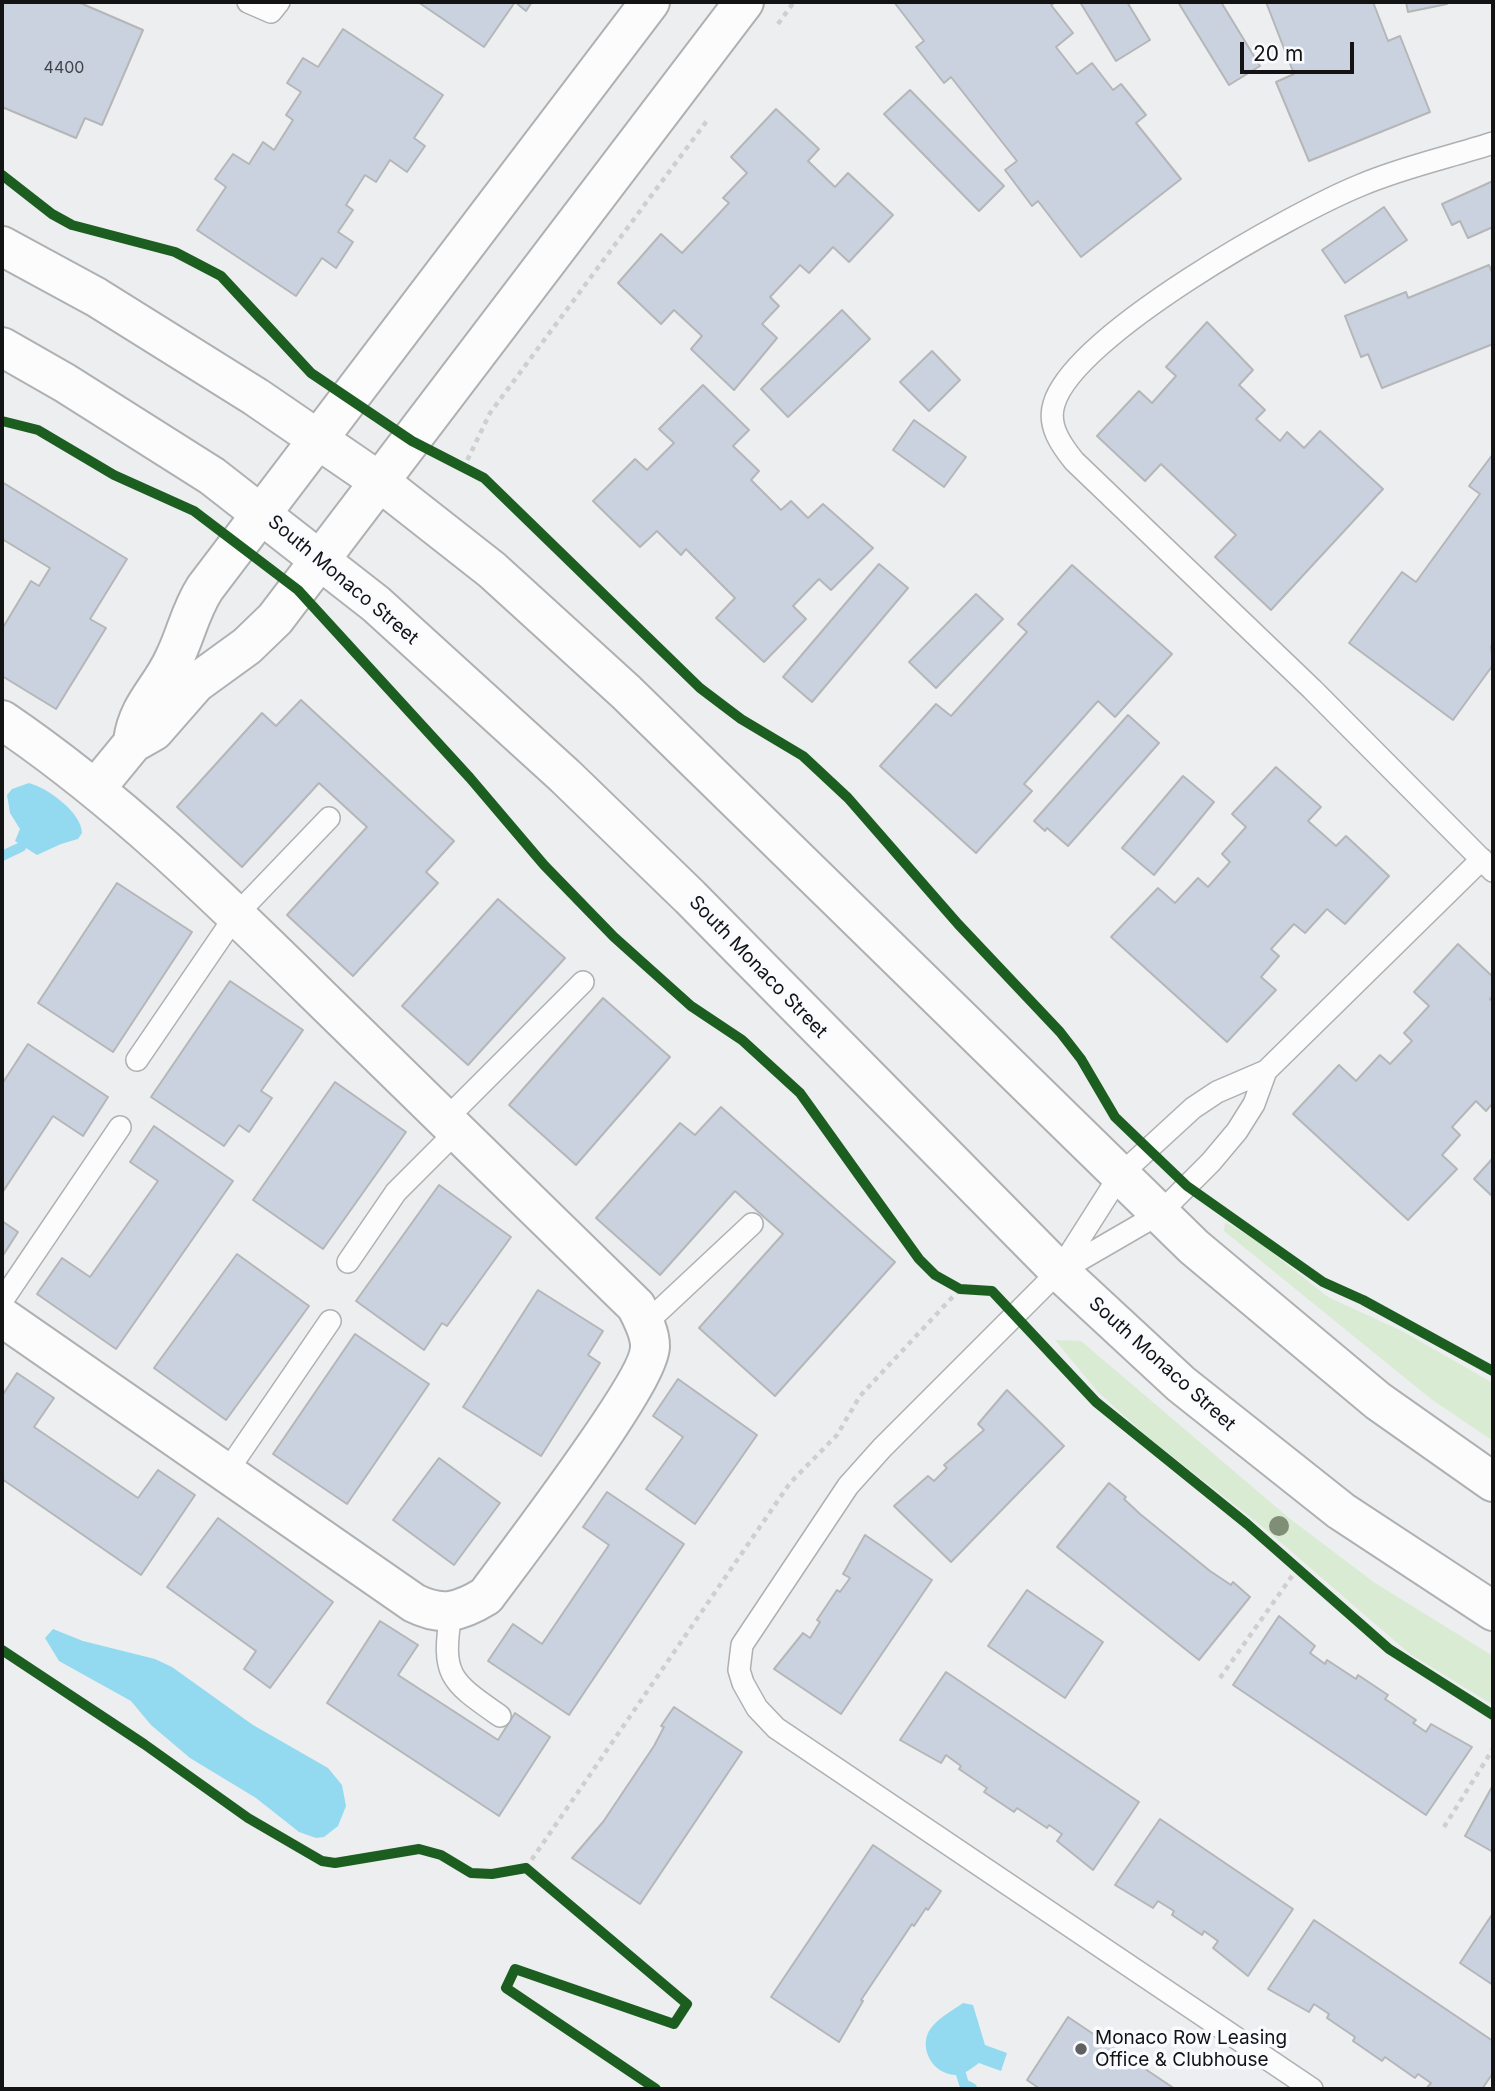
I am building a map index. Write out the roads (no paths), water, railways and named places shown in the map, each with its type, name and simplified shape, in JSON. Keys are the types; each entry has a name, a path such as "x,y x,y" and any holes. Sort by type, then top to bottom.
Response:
{"main road":[{"path":"133,743 141,710 174,660 195,603 650,2"},
{"path":"96,788 133,743 160,726 196,683 265,631 323,559 744,2"},
{"path":"2,246 96,297 318,440 380,482 492,570 580,648 1160,1214 1242,1290 1358,1385 1493,1482"},
{"name":"South Monaco Street","path":"2,347 212,475 323,559 555,767 690,897 1059,1271 1181,1384 1260,1450 1386,1543 1493,1611"},
{"path":"2,720 96,788 159,840 636,1306 645,1324 651,1347 634,1388 486,1596 451,1613 432,1612 414,1603 2,1317"}],"lane":[{"path":"248,2 271,12 279,2"},
{"path":"1312,2089 784,1734 757,1708 743,1683 740,1657 746,1638 831,1510 874,1456 1059,1271 1120,1175 1193,1108 1217,1092 1266,1071 1487,865 1312,689 1074,461 1057,440 1053,406 1075,367 1162,297 1213,262 1361,185 1493,143"},
{"path":"137,1060 236,915 330,818"},
{"path":"348,1262 396,1192 451,1126 583,982"},
{"path":"1059,1271 1160,1214 1237,1131 1254,1104 1266,1071"},
{"path":"2,1301 120,1127"},
{"path":"645,1324 752,1224"},
{"path":"226,1473 330,1321"},
{"path":"451,1613 446,1656 453,1677 466,1693 500,1716"}],"water":[{"path":"29,783 54,796 70,810 81,825 82,833 78,839 37,855 15,841 20,829 10,813 7,795 12,789"},
{"path":"53,1629 83,1641 155,1659 172,1667 253,1725 328,1768 342,1785 346,1806 338,1826 324,1837 316,1838 299,1832 256,1798 190,1758 151,1725 131,1701 59,1661 45,1638"},
{"path":"963,2003 973,2005 985,2045 1007,2053 1001,2071 979,2063 965,2073 947,2074 930,2059 926,2045 929,2031 940,2019"}],"waterway":[{"path":"2,856 21,847"},
{"path":"961,2074 964,2084 972,2088"}],"place":[{"name":"Monaco Row Leasing Office & Clubhouse","path":"1081,2049"}]}
